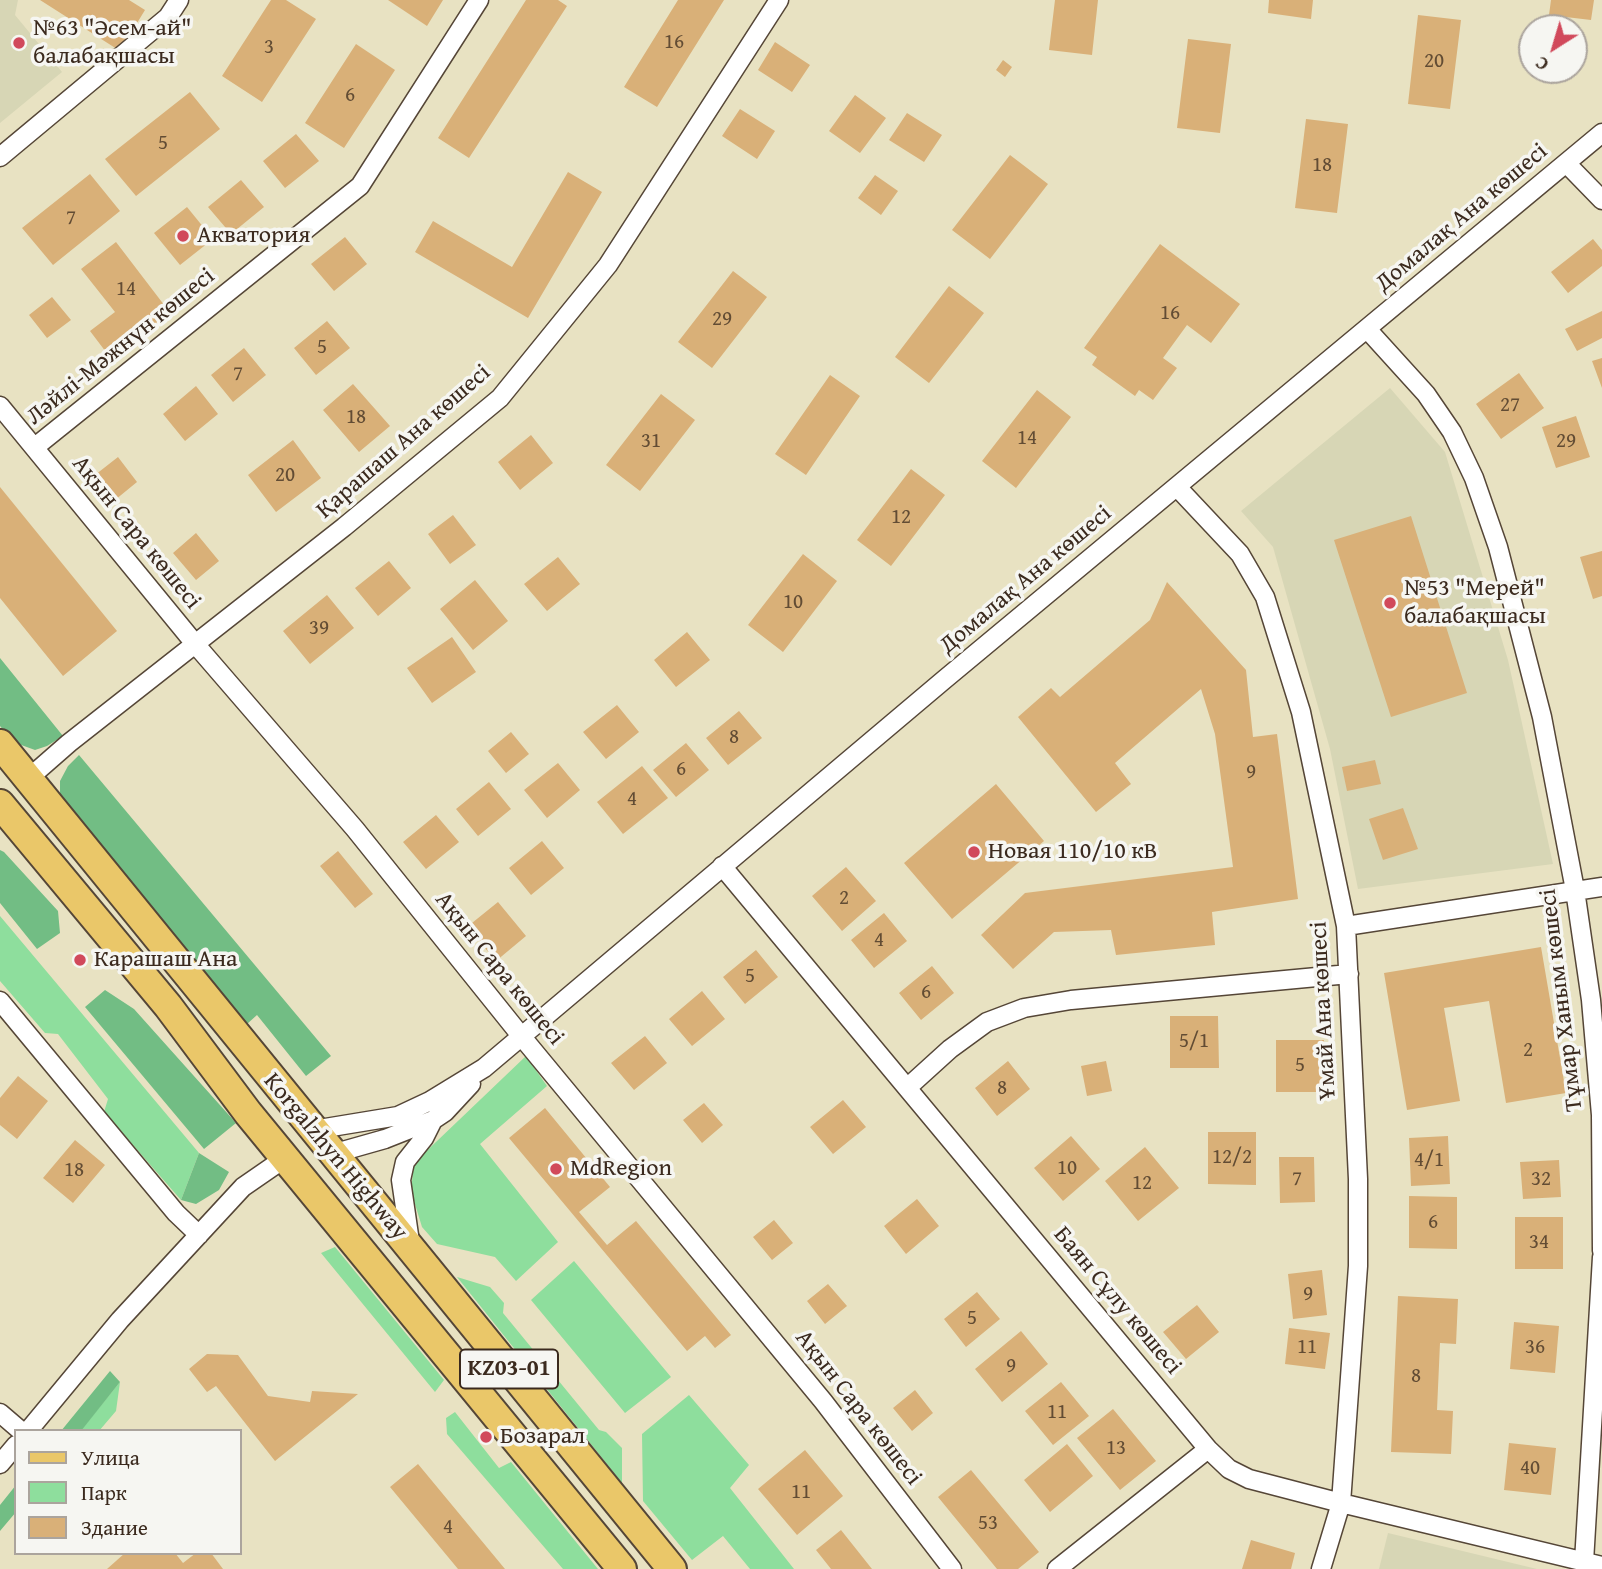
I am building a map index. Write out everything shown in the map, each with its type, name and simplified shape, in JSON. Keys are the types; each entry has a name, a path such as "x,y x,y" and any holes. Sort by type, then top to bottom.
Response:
{"main road":[{"name":"Korgalzhyn Highway","path":"0,744 672,1569"},
{"name":"Korgalzhyn Highway","path":"0,804 168,1006 285,1158 622,1569"},
{"path":"285,1158 313,1130"},
{"path":"285,1158 332,1154"}],"street":[{"path":"0,157 168,17 179,0"},
{"name":"Ләйлі-Мәжнүн көшесі","path":"35,447 360,186 479,0"},
{"name":"Қарашаш Ана көшесі","path":"29,778 92,724 344,527 500,398 608,265 779,0"},
{"name":"Домалақ Ана көшесі","path":"313,1130 398,1116 430,1101 484,1068 722,866 1602,133"},
{"path":"1566,163 1602,200"},
{"name":"Тұмар Ханым көшесі","path":"1367,329 1426,394 1452,432 1474,478 1497,547 1542,717 1575,890 1591,1000 1601,1115 1602,1251"},
{"name":"Ақын Сара көшесі","path":"0,406 196,645 355,829 522,1037 823,1401 952,1569"},
{"name":"Ұмай Ана көшесі","path":"1177,487 1240,554 1265,597 1301,712 1346,926 1358,1179 1358,1266 1342,1503 1321,1569"},
{"name":"Баян Сұлу көшесі","path":"722,866 1208,1449 1229,1469 1249,1479 1602,1566"},
{"path":"1346,926 1602,887"},
{"path":"907,1088 950,1049 987,1022 1024,1008 1071,1000 1349,974"},
{"path":"0,1001 176,1213 200,1235"},
{"name":"Домалақ Ана көшесі","path":"332,1154 385,1139 433,1120 445,1112 484,1068"},
{"path":"411,1249 401,1180 405,1162 424,1138 433,1120"},
{"path":"30,1429 120,1321 243,1186 285,1158"},
{"path":"1584,1562 1602,1257"},
{"path":"0,1413 19,1429"},
{"path":"0,1464 14,1447"},
{"path":"1057,1569 1208,1449"}],"shaded area":[{"name":"№63 \"Әсем-ай\" балабақшасы","path":"0,0 18,0 15,15 62,72 0,123"},
{"name":"№53 \"Мерей\" балабақшасы","path":"1390,388 1445,452 1508,660 1553,864 1358,889 1330,749 1273,547 1241,511"},
{"path":"1388,1533 1537,1569 1379,1569"}],"green space":[{"path":"0,658 63,736 35,750 13,742 0,726"},
{"path":"79,755 331,1056 306,1076 257,1015 247,1024 60,799 60,781 68,766"},
{"path":"0,850 58,911 60,933 37,949 0,903"},
{"path":"0,916 199,1153 181,1200 104,1112 108,1099 58,1034 45,1033 0,981"},
{"path":"105,990 134,1009 236,1123 204,1149 85,1007"},
{"path":"526,1056 547,1086 480,1144 558,1242 516,1281 495,1257 437,1244 422,1227 411,1191 414,1163"},
{"path":"199,1153 229,1172 219,1190 196,1204 181,1200"},
{"path":"335,1247 444,1380 435,1392 321,1253"},
{"path":"574,1261 671,1377 625,1413 531,1300"},
{"path":"457,1277 490,1287 504,1303 503,1313 599,1430 606,1432 622,1448 622,1483"},
{"path":"110,1371 120,1382 83,1429 63,1429"},
{"path":"120,1382 116,1411 101,1429 82,1429"},
{"path":"689,1395 749,1465 730,1488 794,1569 750,1569 723,1536 692,1560 643,1501 642,1434"},
{"path":"455,1412 499,1468 511,1462 598,1569 563,1569 447,1434 446,1418"},
{"path":"14,1488 14,1514 0,1531 0,1505"}],"building":[{"path":"40,0 129,0 145,10 120,51"},
{"path":"271,0 286,0 316,19 262,102 222,76"},
{"path":"388,0 443,0 427,26"},
{"path":"526,0 558,0 567,6 469,158 438,138"},
{"path":"678,0 724,0 657,107 624,87"},
{"path":"1055,0 1098,0 1092,55 1049,50"},
{"path":"1269,0 1313,0 1311,19 1268,13"},
{"path":"1551,0 1594,0 1591,20 1588,20 1588,14 1549,14"},
{"path":"1418,15 1461,20 1450,109 1408,104"},
{"path":"1188,39 1231,44 1220,133 1177,128"},
{"path":"775,42 810,65 792,92 758,70"},
{"path":"356,44 395,70 344,148 305,123"},
{"path":"1003,60 1012,67 1005,77 996,70"},
{"path":"190,92 220,129 136,196 105,159"},
{"path":"855,95 886,118 860,153 829,131"},
{"path":"740,109 775,131 757,159 722,136"},
{"path":"907,113 942,135 924,162 889,140"},
{"path":"1306,119 1348,124 1337,213 1295,208"},
{"path":"296,134 319,161 285,188 263,161"},
{"path":"1010,155 1048,184 990,259 952,230"},
{"path":"568,172 602,192 528,318 415,252 433,221 512,267"},
{"path":"90,174 120,211 53,265 22,228"},
{"path":"875,175 898,191 881,215 858,198"},
{"path":"241,180 264,207 231,234 208,207"},
{"name":"Акватория","path":"187,207 213,239 180,265 154,233"},
{"path":"345,237 367,264 334,291 311,264"},
{"path":"1593,239 1602,250 1602,266 1568,293 1551,272"},
{"path":"116,242 171,314 112,360 90,331 115,312 81,269"},
{"path":"1160,244 1240,304 1211,343 1187,325 1163,358 1177,368 1153,400 1139,390 1135,396 1092,365 1097,357 1084,348"},
{"path":"733,271 767,297 712,368 678,342"},
{"path":"949,286 984,313 929,383 895,357"},
{"path":"52,297 71,320 47,338 29,315"},
{"path":"1602,311 1602,338 1577,351 1565,329"},
{"path":"327,321 350,348 316,375 294,348"},
{"path":"244,348 266,375 233,402 211,375"},
{"path":"1602,358 1602,388 1592,361"},
{"path":"1519,373 1544,408 1501,439 1476,404"},
{"path":"830,375 860,396 806,475 775,454"},
{"path":"353,384 390,426 359,452 323,410"},
{"path":"196,386 218,414 185,441 163,414"},
{"path":"1037,390 1071,417 1016,488 982,461"},
{"path":"661,394 695,420 640,491 606,465"},
{"path":"1576,416 1590,457 1556,468 1542,427"},
{"path":"531,435 553,463 520,490 498,462"},
{"path":"293,440 321,478 276,512 248,475"},
{"path":"118,457 137,482 115,500 95,475"},
{"path":"911,469 945,495 891,566 857,540"},
{"path":"0,487 117,631 63,676 0,598"},
{"path":"453,515 476,545 450,564 428,534"},
{"path":"1411,516 1467,693 1391,717 1334,540"},
{"path":"196,533 219,561 196,580 173,553"},
{"path":"1602,551 1602,596 1593,599 1580,557"},
{"path":"803,554 837,581 783,652 748,625"},
{"path":"558,557 580,584 547,611 524,584"},
{"path":"389,561 411,588 378,616 355,588"},
{"path":"475,580 508,621 473,650 440,609"},
{"path":"1167,582 1246,670 1253,737 1277,734 1298,899 1212,912 1215,945 1116,955 1111,930 1054,932 1013,969 981,935 1025,893 1233,867 1215,734 1201,689 1115,763 1131,784 1096,812 1018,717 1051,688 1060,697 1150,620"},
{"path":"327,595 354,628 310,664 283,631"},
{"path":"687,632 710,660 676,687 654,660"},
{"path":"452,637 476,672 432,703 407,668"},
{"path":"617,705 639,732 606,759 583,732"},
{"path":"739,711 762,738 728,765 706,738"},
{"path":"511,732 529,754 506,773 488,751"},
{"path":"686,743 709,770 676,797 653,770"},
{"path":"1375,760 1381,784 1347,791 1342,767"},
{"path":"558,763 580,790 547,818 524,790"},
{"path":"642,766 668,798 623,834 597,802"},
{"path":"489,782 511,809 478,836 456,809"},
{"name":"Новая 110/10 кВ","path":"996,784 1044,841 952,919 904,863"},
{"path":"1403,808 1418,849 1383,860 1369,819"},
{"path":"436,815 459,842 426,869 403,842"},
{"path":"542,841 564,868 531,895 509,868"},
{"path":"338,851 373,894 355,908 320,866"},
{"path":"846,867 876,901 842,931 812,896"},
{"path":"498,902 526,936 496,961 467,927"},
{"path":"884,913 907,941 874,968 851,940"},
{"path":"1541,947 1566,1093 1506,1103 1489,1001 1444,1008 1460,1101 1407,1110 1384,973"},
{"path":"756,950 778,977 745,1004 723,977"},
{"path":"932,966 954,993 921,1020 899,993"},
{"path":"702,991 725,1019 692,1046 669,1019"},
{"path":"1170,1016 1218,1016 1219,1068 1170,1068"},
{"path":"645,1036 667,1063 634,1090 611,1063"},
{"path":"1276,1040 1324,1040 1324,1092 1276,1092"},
{"path":"1008,1061 1030,1089 997,1116 975,1088"},
{"path":"1106,1061 1112,1091 1087,1096 1081,1066"},
{"path":"18,1076 48,1101 17,1139 0,1125 0,1098"},
{"path":"843,1100 866,1127 833,1154 810,1127"},
{"path":"704,1103 723,1125 702,1143 683,1120"},
{"path":"545,1108 610,1187 579,1212 607,1245 636,1221 731,1335 715,1348 705,1336 687,1351 509,1138"},
{"path":"1208,1132 1256,1132 1256,1185 1208,1184"},
{"path":"1071,1136 1100,1169 1063,1201 1034,1168"},
{"path":"1448,1136 1450,1184 1411,1186 1409,1138"},
{"path":"75,1140 105,1165 73,1203 43,1178"},
{"path":"1145,1147 1179,1188 1138,1221 1105,1181"},
{"path":"1279,1157 1314,1157 1315,1202 1280,1203"},
{"path":"1559,1160 1561,1197 1523,1199 1520,1162"},
{"path":"1409,1196 1457,1197 1457,1249 1409,1248"},
{"path":"917,1199 939,1226 906,1254 884,1226"},
{"path":"1515,1217 1563,1217 1563,1269 1515,1269"},
{"path":"774,1220 793,1243 772,1260 753,1237"},
{"path":"1322,1270 1327,1315 1293,1319 1288,1274"},
{"path":"828,1284 847,1306 825,1324 807,1301"},
{"path":"977,1292 1000,1319 966,1347 944,1319"},
{"path":"1398,1296 1458,1299 1456,1344 1440,1343 1437,1410 1453,1411 1451,1454 1391,1452"},
{"path":"1197,1305 1219,1332 1186,1359 1163,1332"},
{"path":"1514,1322 1559,1326 1555,1373 1510,1369"},
{"path":"1289,1328 1330,1333 1325,1369 1285,1364"},
{"path":"1021,1331 1048,1364 1002,1402 975,1369"},
{"path":"207,1354 238,1355 268,1396 310,1402 312,1391 358,1394 275,1461 216,1386 207,1392 189,1369"},
{"path":"1061,1382 1089,1416 1053,1445 1025,1411"},
{"path":"915,1390 933,1413 912,1431 893,1408"},
{"path":"1113,1409 1156,1461 1120,1490 1077,1438"},
{"path":"1509,1443 1556,1448 1551,1495 1504,1490"},
{"path":"1067,1444 1093,1476 1050,1512 1024,1480"},
{"path":"805,1450 843,1496 797,1535 758,1489"},
{"path":"418,1464 505,1569 458,1569 390,1487"},
{"path":"971,1470 1039,1552 1018,1569 997,1569 938,1497"},
{"path":"841,1530 872,1569 831,1569 816,1550"},
{"path":"1251,1540 1295,1553 1291,1569 1242,1569"},
{"path":"123,1555 177,1555 183,1563 193,1555 212,1555 223,1569 107,1569"}],"place":[{"name":"№63 \"Әсем-ай\" балабақшасы","path":"19,43"},
{"name":"Акватория","path":"183,236"},
{"name":"№53 \"Мерей\" балабақшасы","path":"1390,603"},
{"name":"Новая 110/10 кВ","path":"974,852"},
{"name":"Карашаш Ана","path":"80,960"},
{"name":"MdRegion","path":"556,1169"},
{"name":"Бозарал","path":"486,1437"}]}
